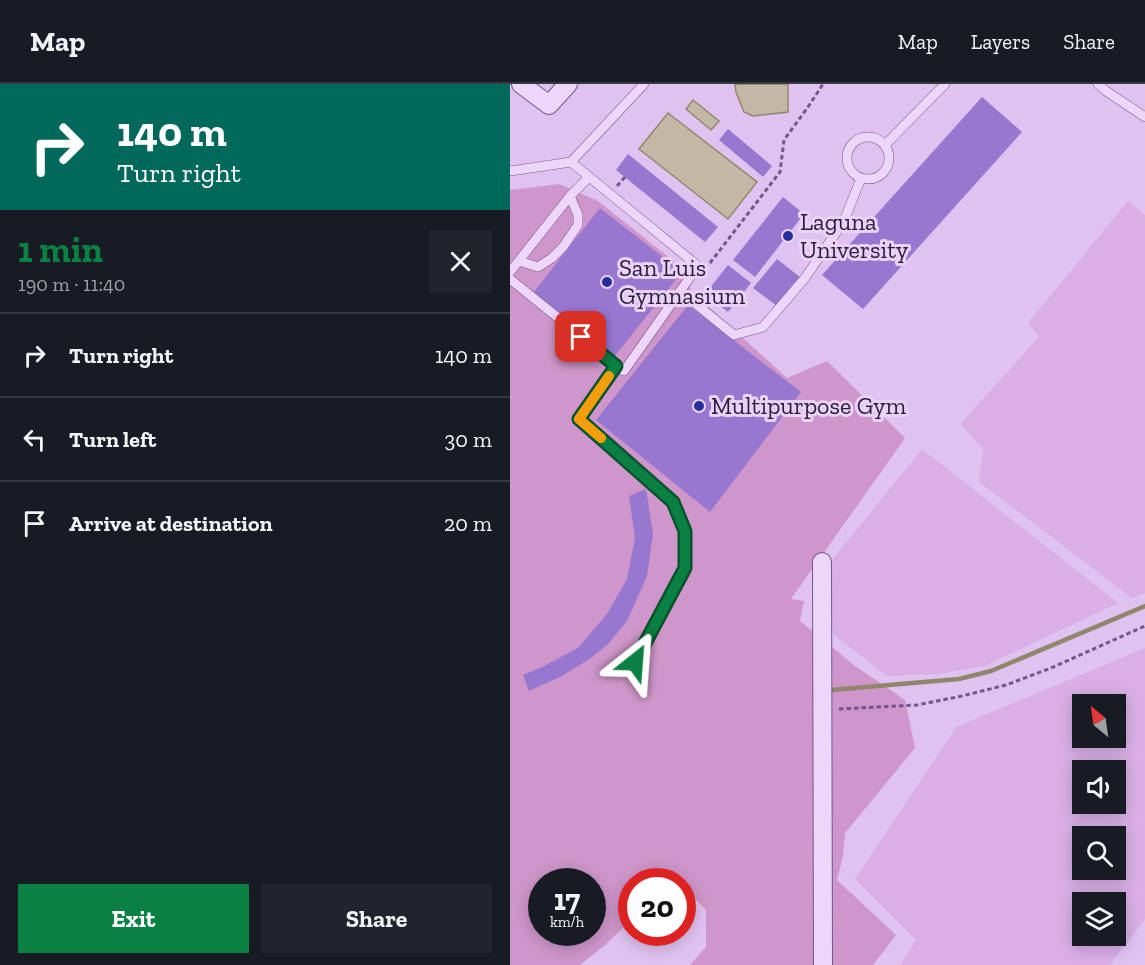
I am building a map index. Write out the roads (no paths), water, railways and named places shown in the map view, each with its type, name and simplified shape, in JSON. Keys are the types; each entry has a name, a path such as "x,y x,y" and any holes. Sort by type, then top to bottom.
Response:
{"street":[{"path":"521,84 549,105 568,84"},
{"path":"822,562 823,965"}],"lane":[{"path":"510,171 571,162 644,84"},
{"path":"885,145 945,84"},
{"path":"1098,84 1145,117"},
{"path":"868,136 885,145 888,151 888,165 885,171 874,178 861,178 855,175 847,164 846,158 850,145 861,137 868,136"},
{"path":"510,279 624,371 698,266 571,162"},
{"path":"510,272 570,196 588,177"},
{"path":"680,291 734,335 763,327 805,278 844,221 861,178"},
{"path":"519,261 538,267 563,247 578,225 578,215 570,196"},
{"path":"616,366 579,419 673,502 685,531 685,568 635,662"}],"waterway":[{"path":"831,690 959,679 991,671 1145,606"}],"place":[{"name":"Laguna University","path":"788,236"},
{"name":"San Luis Gymnasium","path":"607,282"},
{"name":"Multipurpose Gym","path":"699,406"}]}
